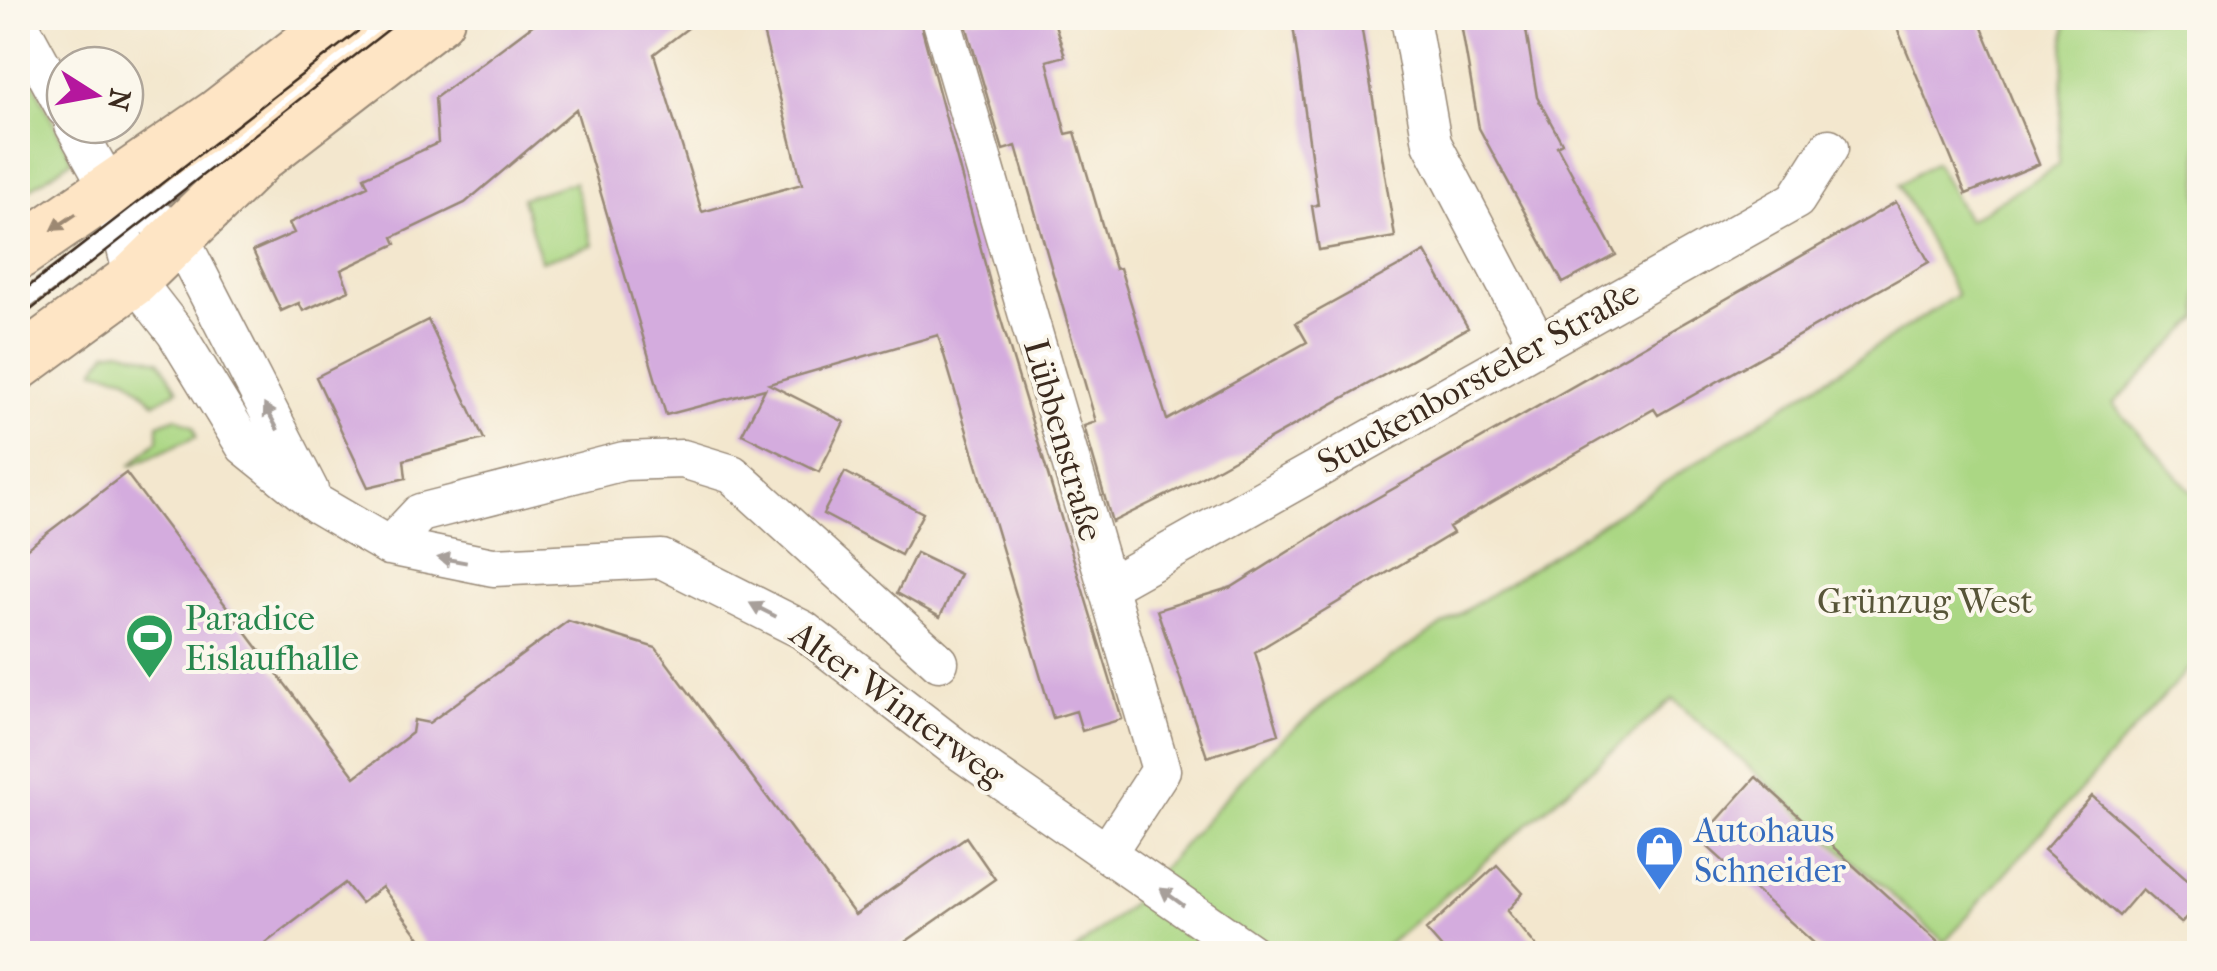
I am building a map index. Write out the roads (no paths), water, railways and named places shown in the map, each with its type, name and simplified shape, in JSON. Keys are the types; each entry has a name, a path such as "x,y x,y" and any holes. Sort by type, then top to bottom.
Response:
{"main road":[{"path":"18,364 134,278 138,216 217,116 343,18"},
{"path":"18,253 138,216 261,155 438,18"}],"street":[{"name":"Lübbenstraße","path":"940,18 1160,770 1108,851"},
{"path":"1410,18 1432,143 1537,342"},
{"path":"18,22 45,71"},
{"path":"88,145 138,216 316,504"},
{"name":"Stuckenborsteler Straße","path":"1107,587 1537,342 1796,200 1829,148"},
{"name":"Alter Winterweg","path":"134,278 176,333 245,446 316,504 389,546 493,567 662,559 803,630 957,749 1252,954"},
{"name":"Alter Winterweg","path":"389,546 420,514 624,461 683,459 732,474 939,662"}],"lane":[{"path":"18,305 390,18"}],"tram line":[{"path":"18,295 375,18"},
{"path":"18,320 403,18"}],"place":[{"name":"Paradice Eislaufhalle","path":"150,680"},
{"name":"Autohaus Schneider","path":"1659,892"}],"park label":[{"name":"Grünzug West","path":"1925,601"}]}
